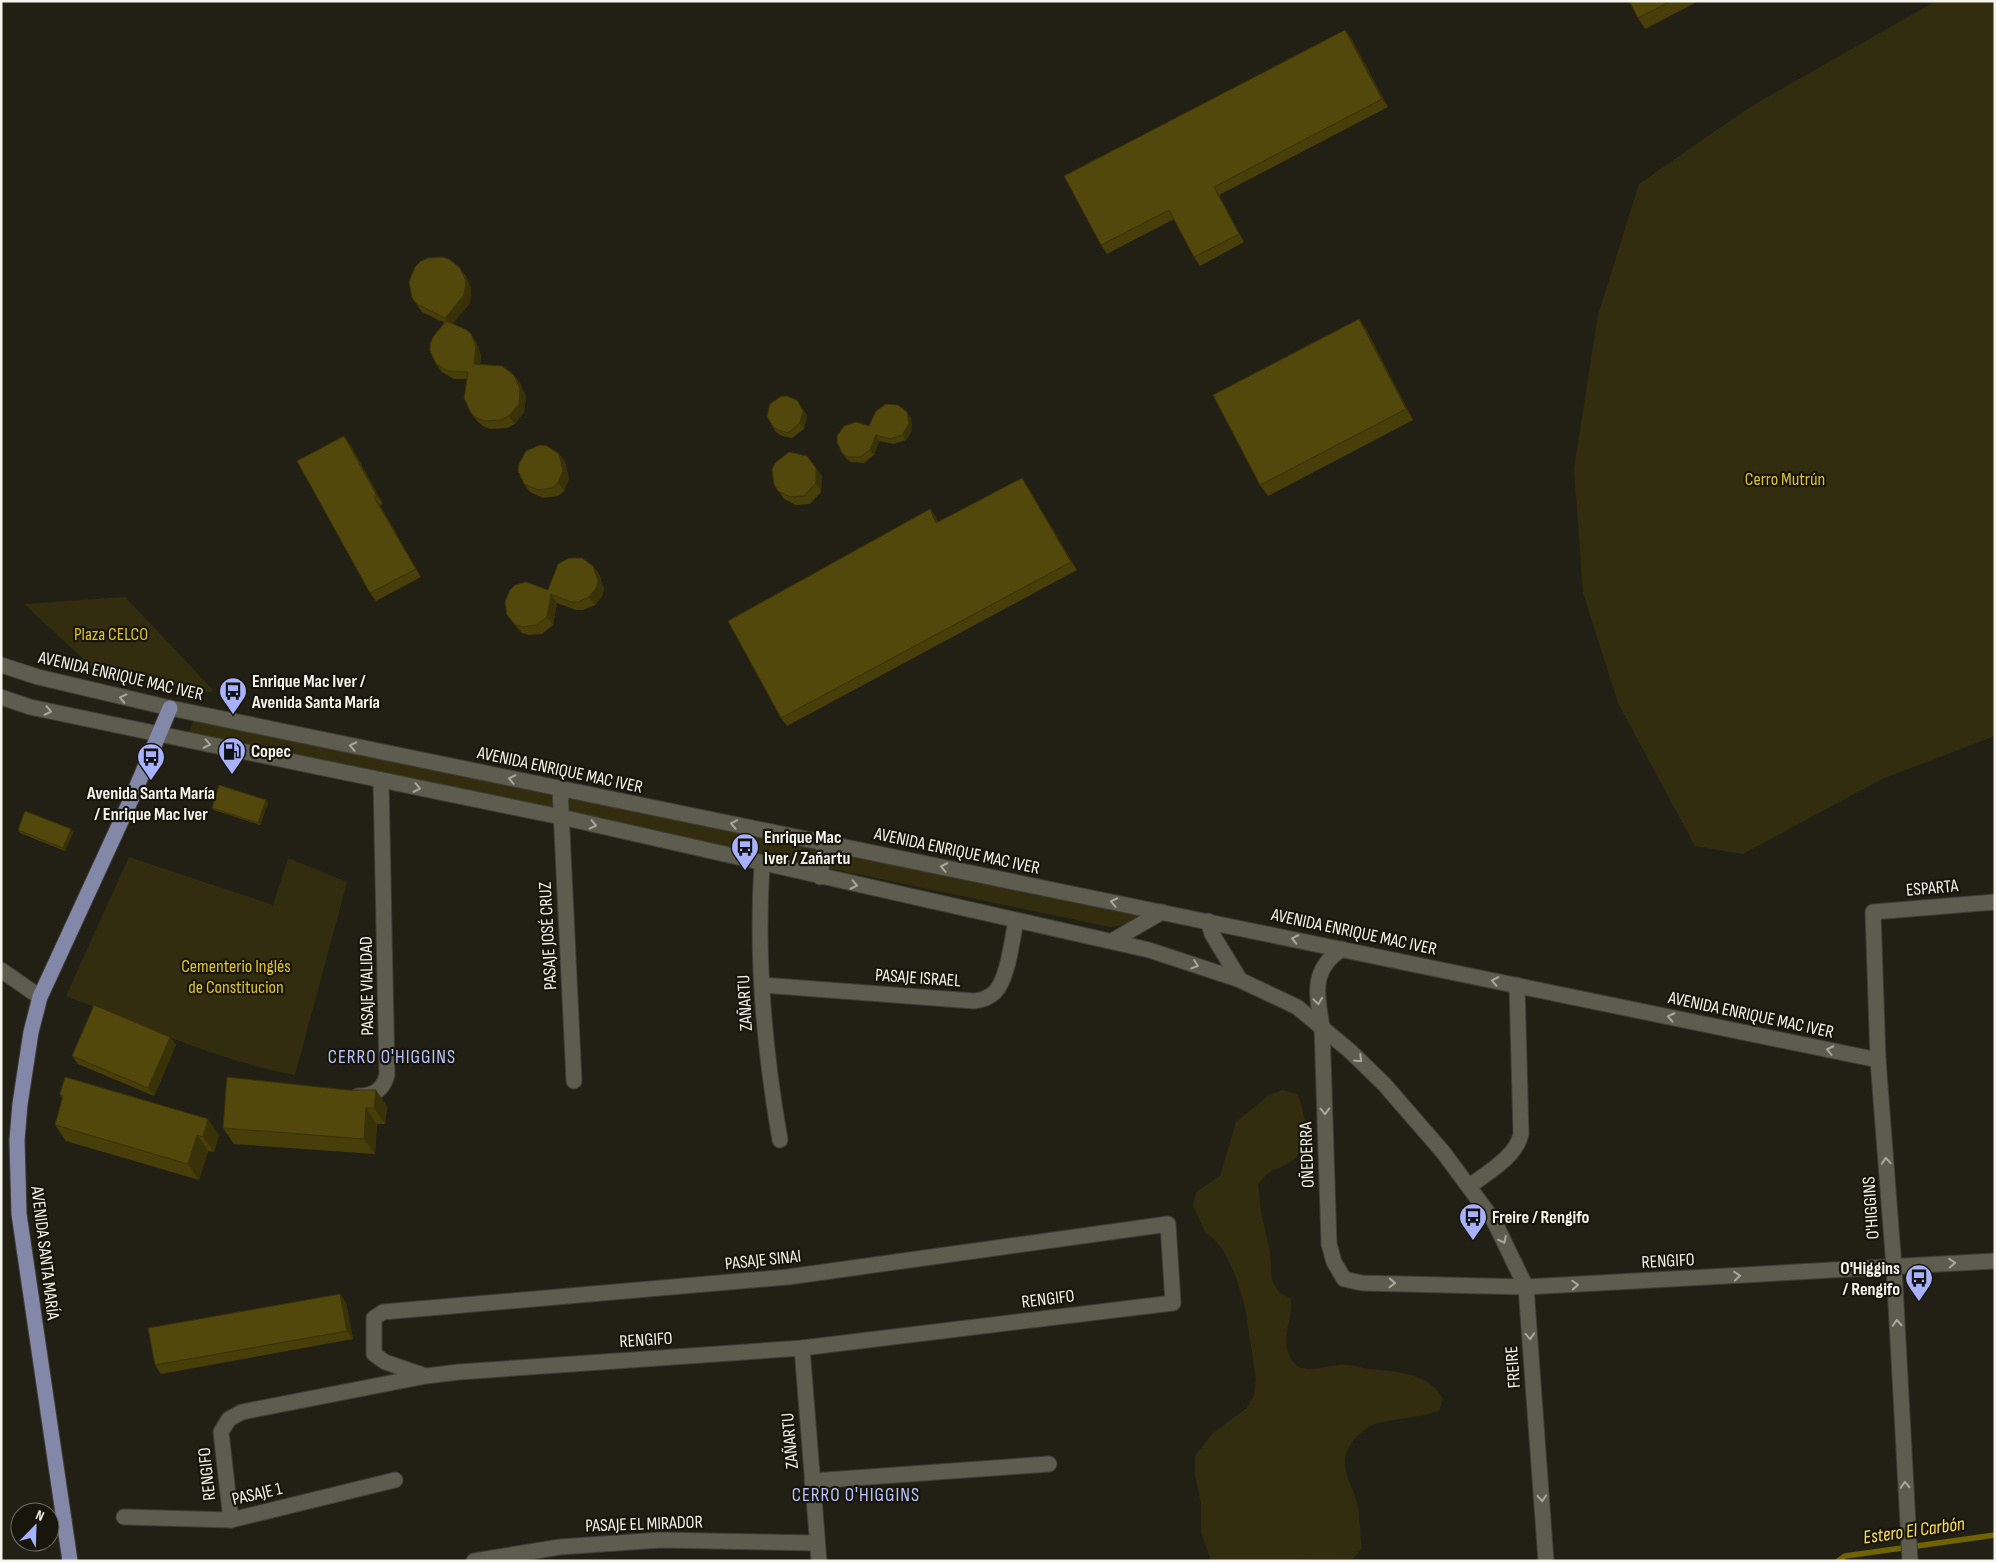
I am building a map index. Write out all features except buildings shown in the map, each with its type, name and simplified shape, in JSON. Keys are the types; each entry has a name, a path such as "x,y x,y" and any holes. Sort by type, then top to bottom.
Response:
{"main road":[{"name":"AVENIDA SANTA MARÍA","path":"70,1561 23,1251 18,1196 17,1140 20,1104 31,1032 40,997 134,793 170,708"}],"street":[{"name":"AVENIDA ENRIQUE MAC IVER","path":"1,665 38,677 170,708 1878,1060"},
{"path":"1,697 30,707 560,817 762,864 1112,941 1148,950 1240,980 1297,1007 1322,1027"},
{"name":"PASAJE VIALIDAD","path":"340,1094 367,1096 375,1093 381,1088 387,1076 381,780"},
{"name":"PASAJE JOSÉ CRUZ","path":"560,789 574,1080"},
{"path":"820,877 825,842"},
{"name":"ZAÑARTU","path":"762,864 762,985 768,1071 780,1140"},
{"name":"ESPARTA","path":"1873,912 1995,902"},
{"path":"1112,941 1162,912"},
{"name":"O'HIGGINS","path":"1873,912 1878,1060 1894,1267 1910,1561"},
{"name":"PASAJE ISRAEL","path":"762,985 974,1001 982,1000 995,992 1002,981 1016,920"},
{"path":"1208,921 1212,934 1240,980"},
{"name":"OÑEDERRA","path":"1342,949 1328,961 1318,979 1317,989 1322,1027 1329,1244 1334,1262 1344,1278"},
{"path":"1,970 40,997"},
{"path":"1470,1186 1513,1152 1519,1144 1521,1134 1517,986"},
{"name":"FREIRE","path":"1322,1027 1384,1084 1470,1186 1494,1221 1526,1287 1546,1561"},
{"name":"PASAJE SINAI","path":"426,1376 385,1362 374,1354 374,1318 383,1312 788,1277 1168,1224 1173,1303"},
{"name":"RENGIFO","path":"1344,1278 1362,1282 1526,1287 1995,1261"},
{"name":"RENGIFO","path":"231,1520 221,1432 229,1419 242,1412 426,1376 802,1348 1173,1303"},
{"name":"ZAÑARTU","path":"802,1348 818,1561"},
{"path":"812,1481 1049,1464"},
{"name":"PASAJE 1","path":"124,1517 231,1520 395,1480"},
{"name":"PASAJE EL MIRADOR","path":"474,1561 560,1547 661,1540 817,1543"}],"green space":[{"name":"Cerro Mutrún","path":"1936,1 1995,1 1995,736 1882,779 1743,854 1695,846 1618,703 1583,593 1574,469 1598,315 1639,184 1750,107"},
{"name":"Plaza CELCO","path":"125,597 214,691 198,694 90,665 24,604"},
{"path":"195,717 1143,916 1134,923 1110,927 188,734"},
{"name":"Cementerio Inglés de Constitucion","path":"129,857 273,905 288,858 347,882 295,1075 207,1051 66,996"},
{"path":"1283,1090 1297,1094 1303,1110 1305,1138 1299,1154 1293,1160 1271,1172 1258,1185 1261,1212 1270,1252 1272,1281 1279,1292 1291,1299 1286,1341 1289,1355 1293,1362 1304,1369 1347,1365 1411,1375 1429,1383 1443,1399 1439,1411 1378,1423 1365,1429 1350,1445 1345,1459 1345,1466 1356,1498 1362,1548 1353,1559 1211,1561 1201,1532 1201,1504 1195,1474 1195,1456 1213,1433 1247,1408 1254,1395 1256,1379 1245,1307 1237,1280 1225,1253 1216,1241 1205,1232 1193,1206 1196,1192 1220,1176 1236,1122 1269,1095"}],"waterway":[{"name":"Estero El Carbón","path":"1838,1561 1845,1556 1995,1535"}],"place":[{"name":"Enrique Mac Iver / Avenida Santa María","path":"233,715"},
{"name":"Copec","path":"232,775"},
{"name":"Avenida Santa María / Enrique Mac Iver","path":"151,781"},
{"name":"Enrique Mac Iver / Zañartu","path":"745,871"},
{"name":"Freire / Rengifo","path":"1473,1241"},
{"name":"O'Higgins / Rengifo","path":"1919,1302"}],"district":[{"name":"CERRO O'HIGGINS","path":"392,1057"},
{"name":"CERRO O'HIGGINS","path":"856,1495"}]}
